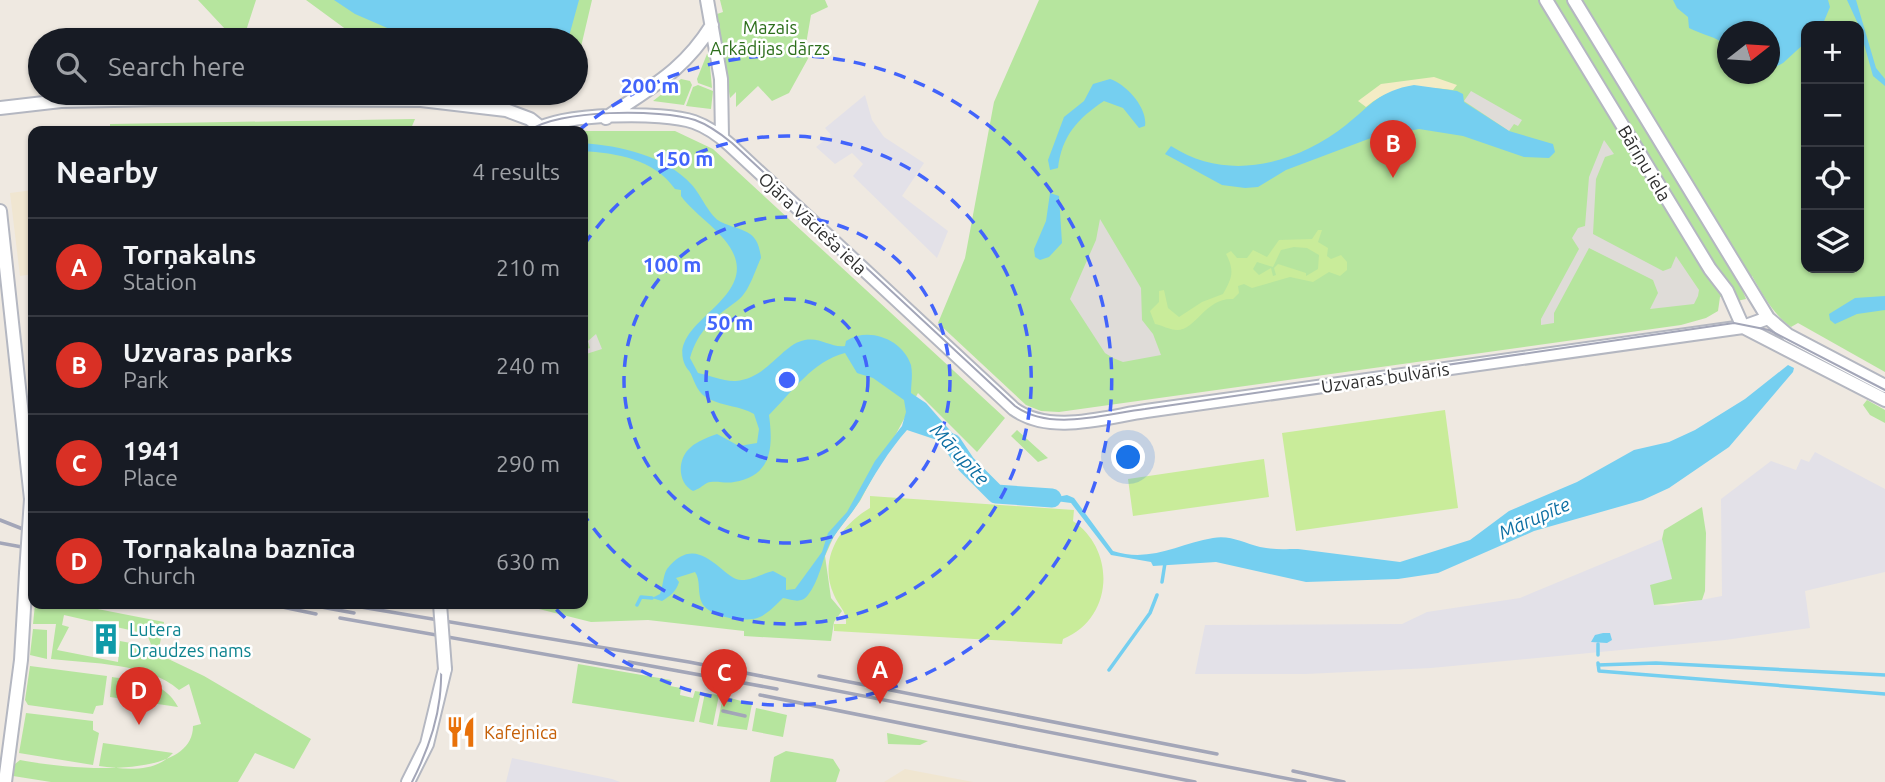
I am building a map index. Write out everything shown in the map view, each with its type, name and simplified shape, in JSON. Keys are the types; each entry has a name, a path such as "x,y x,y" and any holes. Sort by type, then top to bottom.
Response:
{"street":[{"path":"707,0 721,79 722,137"},
{"name":"Bāriņu iela","path":"1546,0 1710,269 1727,291 1743,327"},
{"name":"Bāriņu iela","path":"1574,0 1768,318"},
{"path":"606,117 675,72 691,56 712,25"},
{"path":"0,108 28,105"},
{"path":"464,105 506,110 530,118 535,126"},
{"name":"Ojāra Vācieša iela","path":"544,126 562,119 683,119 722,137 1014,409 1027,418"},
{"path":"0,211 28,451"},
{"path":"1768,318 1788,335 1885,386"},
{"name":"Uzvaras bulvāris","path":"1027,418 1061,423 1743,327 1768,318"},
{"path":"1743,327 1885,400"},
{"path":"5,782 21,660 28,543"},
{"path":"408,782 427,744 435,718 438,687 445,672 440,609"}],"shaded area":[{"path":"1471,91 1522,120 1518,126 1514,124 1509,131 1464,101"},
{"path":"865,95 872,120 884,137 924,163 902,196 948,231 937,258 853,176 863,164 852,153 835,164 816,147 831,135 825,128"},
{"path":"1604,140 1614,154 1605,157 1596,179 1593,234 1663,271 1671,268 1676,256 1699,290 1698,296 1694,304 1650,309 1658,293 1653,280 1589,248 1554,313 1554,323 1541,325 1541,319 1579,249 1572,238 1578,228 1585,226 1589,177"},
{"path":"28,191 28,275 20,276 10,193"},
{"path":"1100,219 1141,288 1142,320 1153,334 1161,355 1123,362 1113,358 1105,353 1070,299 1096,240"},
{"path":"596,334 602,349 588,353 588,341"},
{"path":"1815,452 1885,489 1885,572 1805,591 1810,628 1725,640 1431,668 1306,674 1195,674 1205,625 1402,624 1427,612 1520,598 1662,539 1672,579 1654,605 1669,606 1722,596 1721,499 1771,461 1796,470 1801,459 1809,462"},
{"path":"512,758 612,779 620,782 506,782"},
{"path":"905,769 973,782 884,782"}],"green space":[{"path":"198,0 256,0 247,28 224,28"},
{"path":"306,0 592,0 585,28 344,28"},
{"name":"Mazais Arkādijas dārzs","path":"720,0 825,0 828,7 811,15 805,50 810,55 789,93 772,101 758,86 736,107 736,92 730,98 717,14 723,12"},
{"path":"1039,0 1885,0 1885,372 1798,323 1791,327 1764,297 1752,276 1740,284 1746,299 1737,301 1729,291 1720,297 1718,311 1706,318 1681,325 1059,412 1041,411 1026,405 938,323 965,258 994,102"},
{"path":"707,54 712,88 698,83 697,79"},
{"path":"681,79 690,81 692,85 684,105 653,101"},
{"path":"698,85 713,91 711,109 686,106 693,87"},
{"path":"415,119 412,126 110,124"},
{"path":"588,131 675,131 713,149 1005,418 977,452 918,393 860,501 834,536 825,556 831,598 842,611 834,622 831,641 744,636 744,631 648,620 591,622 539,609 588,609"},
{"path":"1318,230 1322,230 1318,242 1328,248 1327,256 1331,259 1341,255 1347,262 1347,270 1340,276 1329,272 1313,282 1290,277 1252,288 1244,284 1238,286 1239,293 1233,299 1215,303 1184,329 1174,330 1155,324 1150,311 1159,302 1159,291 1164,290 1168,308 1179,317 1202,302 1223,294 1231,274 1231,265 1226,254 1231,251 1237,258 1247,258 1253,250 1267,257 1279,240 1312,239","holes":["1307,248 1319,255 1318,269 1306,276 1306,273 1278,264 1274,268 1276,275 1273,276 1271,268 1259,275 1253,269 1257,262 1273,267 1281,250"]},
{"path":"1867,400 1885,410 1885,423 1870,415 1863,405"},
{"path":"1445,410 1458,508 1296,531 1282,433"},
{"path":"1017,430 1048,458 1038,462 1011,436"},
{"path":"1264,459 1269,497 1133,516 1128,479"},
{"path":"870,496 1074,510 1073,521 1087,534 1097,549 1102,566 1100,601 1092,616 1080,629 1063,639 1062,644 834,631 834,624 846,624 846,620 830,582 830,557 834,545 849,524 870,508"},
{"path":"1702,507 1706,533 1705,591 1702,600 1654,605 1650,585 1672,579 1662,539 1664,530"},
{"path":"34,609 98,609 164,622 158,654 204,676 311,739 294,769 255,753 238,782 51,782 13,776 15,764 20,760 95,768 151,764 173,756 187,744 193,726 201,724 189,684 179,690 166,681 135,669 51,659 56,624 33,624","holes":["64,615 147,634 152,647 120,641 118,662 57,650 69,627 62,625"]},
{"path":"33,629 47,630 47,659 30,655"},
{"path":"578,664 671,680 670,686 681,688 680,695 693,698 695,691 701,692 694,722 572,703"},
{"path":"30,666 107,676 103,705 96,706 93,714 28,705 25,700"},
{"path":"112,677 141,681 158,687 172,698 178,707 110,697"},
{"path":"705,693 719,695 713,725 699,722"},
{"path":"723,696 752,704 747,730 717,726"},
{"path":"756,708 787,715 783,737 752,731"},
{"path":"26,713 93,721 93,730 99,733 93,765 19,753"},
{"path":"887,733 928,741 920,745 888,744"},
{"path":"103,743 173,753 165,760 148,767 128,769 99,766"},
{"path":"786,751 833,759 840,770 836,782 770,782 774,757"}],"sand":[{"path":"1434,77 1457,85 1453,90 1396,90 1366,107 1358,101 1381,84"}],"water":[{"path":"334,0 579,0 571,28 387,28 355,14"},
{"path":"1673,0 1828,0 1830,7 1824,21 1801,21 1801,47 1780,65 1780,21 1717,21 1717,40 1689,28 1688,17 1677,8"},
{"path":"1847,0 1856,0 1862,21 1857,21"},
{"path":"1864,27 1876,68 1885,79 1885,86 1873,76 1864,44"},
{"path":"1110,79 1123,86 1135,98 1143,112 1145,126 1139,128 1123,108 1104,101 1072,129 1063,147 1058,168 1050,170 1048,160 1064,117 1084,101 1093,84"},
{"path":"1414,85 1457,91 1463,94 1464,102 1509,131 1553,144 1555,152 1549,158 1524,157 1463,136 1419,129 1371,138 1286,170 1258,187 1245,188 1222,185 1165,154 1171,146 1215,164 1238,166 1284,159 1326,139 1384,95"},
{"path":"588,144 627,150 669,166 692,185 717,219 748,232 759,248 761,258 748,287 741,297 708,325 693,348 690,358 698,373 727,380 747,379 766,368 789,348 805,340 845,346 846,341 855,337 875,335 893,342 907,356 912,369 911,393 926,403 968,451 969,461 962,465 940,441 907,430 832,539 815,584 808,595 797,601 783,598 756,618 730,618 706,608 702,603 695,572 676,578 679,582 676,588 662,601 652,598 660,594 667,569 679,558 690,554 700,555 742,580 773,571 786,578 786,590 795,589 822,552 828,533 847,512 875,461 902,426 906,412 904,400 873,378 857,373 845,353 833,357 804,378 769,415 771,437 768,458 756,473 747,479 734,482 707,483 693,491 688,487 682,476 681,464 686,452 696,443 717,434 739,446 757,443 759,429 754,414 705,397 685,366 682,351 696,326 730,290 736,276 736,261 727,243 687,204 681,196 681,190 675,189 645,164 588,152"},
{"path":"1050,193 1059,196 1062,243 1049,257 1040,260 1035,257 1034,249 1046,221"},
{"path":"1885,296 1885,310 1857,314 1835,324 1830,320 1829,314 1855,298"},
{"path":"1788,365 1794,368 1793,372 1729,447 1669,488 1643,500 1534,531 1438,573 1398,579 1306,582 1216,562 1153,566 1151,562 1111,555 1071,503 1027,501 1028,493 1057,497 1067,495 1074,498 1113,551 1126,554 1152,554 1219,537 1265,548 1298,549 1400,562 1470,540 1509,511 1577,482 1634,450 1669,442 1695,430 1745,399"},
{"path":"1610,633 1612,640 1607,643 1591,642 1595,635"}],"waterway":[{"name":"Mārupīte","path":"952,443 966,464 996,494 1052,498"},
{"path":"1162,582 1165,563"},
{"path":"1109,670 1150,613 1157,595"},
{"path":"637,605 641,597 652,598"},
{"path":"1598,644 1598,655"},
{"path":"1598,663 1599,671 1885,694"},
{"path":"1598,665 1656,663 1885,675"}],"tram line":[{"path":"539,126 562,118 635,113 680,116 710,127 732,143 1015,406 1029,414 1045,418 1061,420 1095,417 1734,323 1769,330 1885,390"},
{"path":"412,782 432,735 437,715 441,675 438,609"}],"railway":[{"path":"0,520 28,531"},
{"path":"0,543 28,548"},
{"path":"292,609 316,614"},
{"path":"332,609 354,613"},
{"path":"373,609 689,662 1305,782"},
{"path":"340,618 640,671"},
{"path":"629,662 777,689"},
{"path":"819,676 1217,754"},
{"path":"760,695 1195,782"},
{"path":"723,711 745,716"},
{"path":"1293,771 1344,782"}],"place":[{"name":"Uzvaras parks","path":"1393,178"},
{"name":"Lutera Draudzes nams","path":"106,639"},
{"name":"Torņakalns","path":"880,704"},
{"name":"1941","path":"724,707"},
{"name":"Torņakalna baznīca","path":"139,725"},
{"name":"Kafejnica","path":"461,732"}]}
